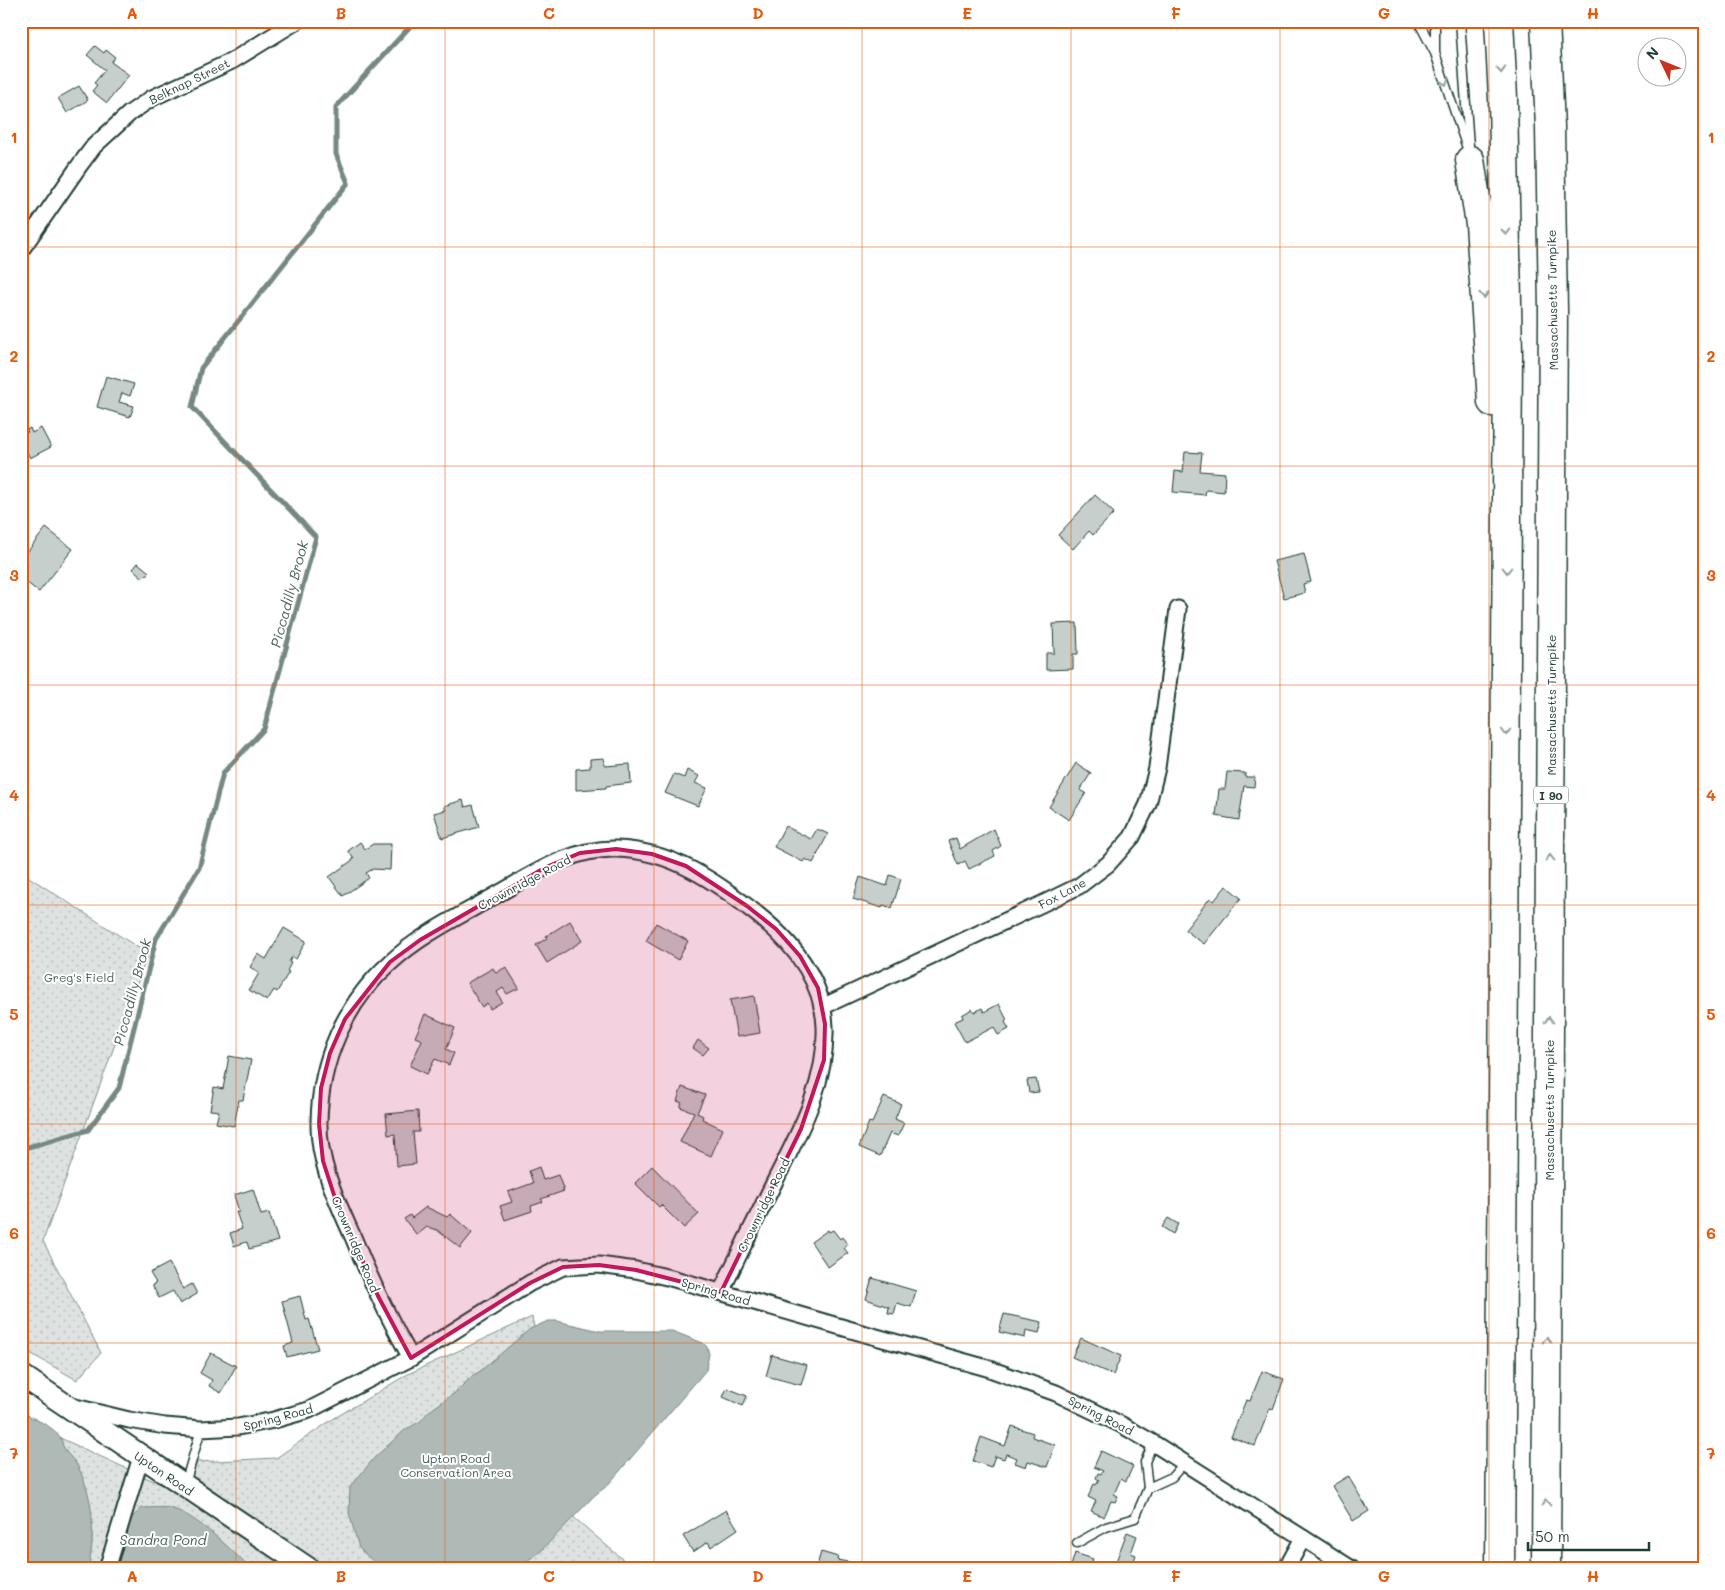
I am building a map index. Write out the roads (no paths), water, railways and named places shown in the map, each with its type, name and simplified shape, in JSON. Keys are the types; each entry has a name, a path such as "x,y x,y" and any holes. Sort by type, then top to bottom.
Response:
{"highway":[{"path":"1499,21 1503,98 1508,317 1500,1569"},
{"name":"Massachusetts Turnpike","path":"1545,21 1550,127 1553,310 1546,1569"},
{"path":"1470,160 1480,224 1490,384 1507,542"}],"main road":[{"name":"Upton Road","path":"21,1375 309,1569"}],"street":[{"name":"Belknap Street","path":"21,250 89,152 111,129 130,113 152,98 232,61 297,21"},
{"name":"Fox Lane","path":"822,1007 1079,886 1108,864 1132,837 1148,804 1157,768 1178,608"},
{"name":"Crownridge Road","path":"411,1358 378,1296 334,1195 323,1160 319,1124 321,1088 330,1053 345,1019 365,989 390,962 420,940 546,867 580,853 616,849 652,854 686,866 747,906 776,929 800,956 818,988 825,1024 824,1060 815,1096 801,1129 720,1292"},
{"name":"Spring Road","path":"62,1403 129,1420 165,1426 202,1429 238,1427 309,1410 411,1358 530,1283 563,1267 600,1265 636,1270 671,1278 988,1368 1064,1397 1154,1443 1352,1569"},
{"path":"107,1569 141,1457"},
{"path":"1286,1569 1303,1538"}],"lane":[{"path":"1418,21 1435,53 1453,103 1470,160"},
{"path":"1435,21 1435,53"},
{"path":"1460,21 1470,160"},
{"path":"184,1486 202,1429"},
{"path":"1077,1543 1106,1527 1135,1518 1148,1488 1145,1462 1154,1443"},
{"path":"1148,1488 1172,1477 1184,1462"}],"water":[{"path":"548,1321 557,1321 600,1331 672,1331 703,1343 707,1347 709,1354 706,1370 607,1486 595,1495 521,1569 381,1569 359,1548 349,1513 350,1487 375,1457 405,1430 421,1421 428,1412 456,1392 473,1375 530,1329"},
{"path":"21,1411 47,1425 61,1438 65,1450 76,1463 82,1475 87,1488 92,1515 91,1556 88,1569 21,1569"},
{"name":"Sandra Pond","path":"142,1508 166,1508 182,1512 214,1535 250,1569 112,1569 123,1526"}],"waterway":[{"name":"Piccadilly Brook","path":"21,1149 88,1130 119,1088 156,939 199,868 223,773 264,729 316,537 192,407 201,368 348,183 336,154 336,107 415,21"}],"park label":[{"name":"Greg's Field","path":"79,977"},
{"name":"Upton Road Conservation Area","path":"456,1465"}]}
